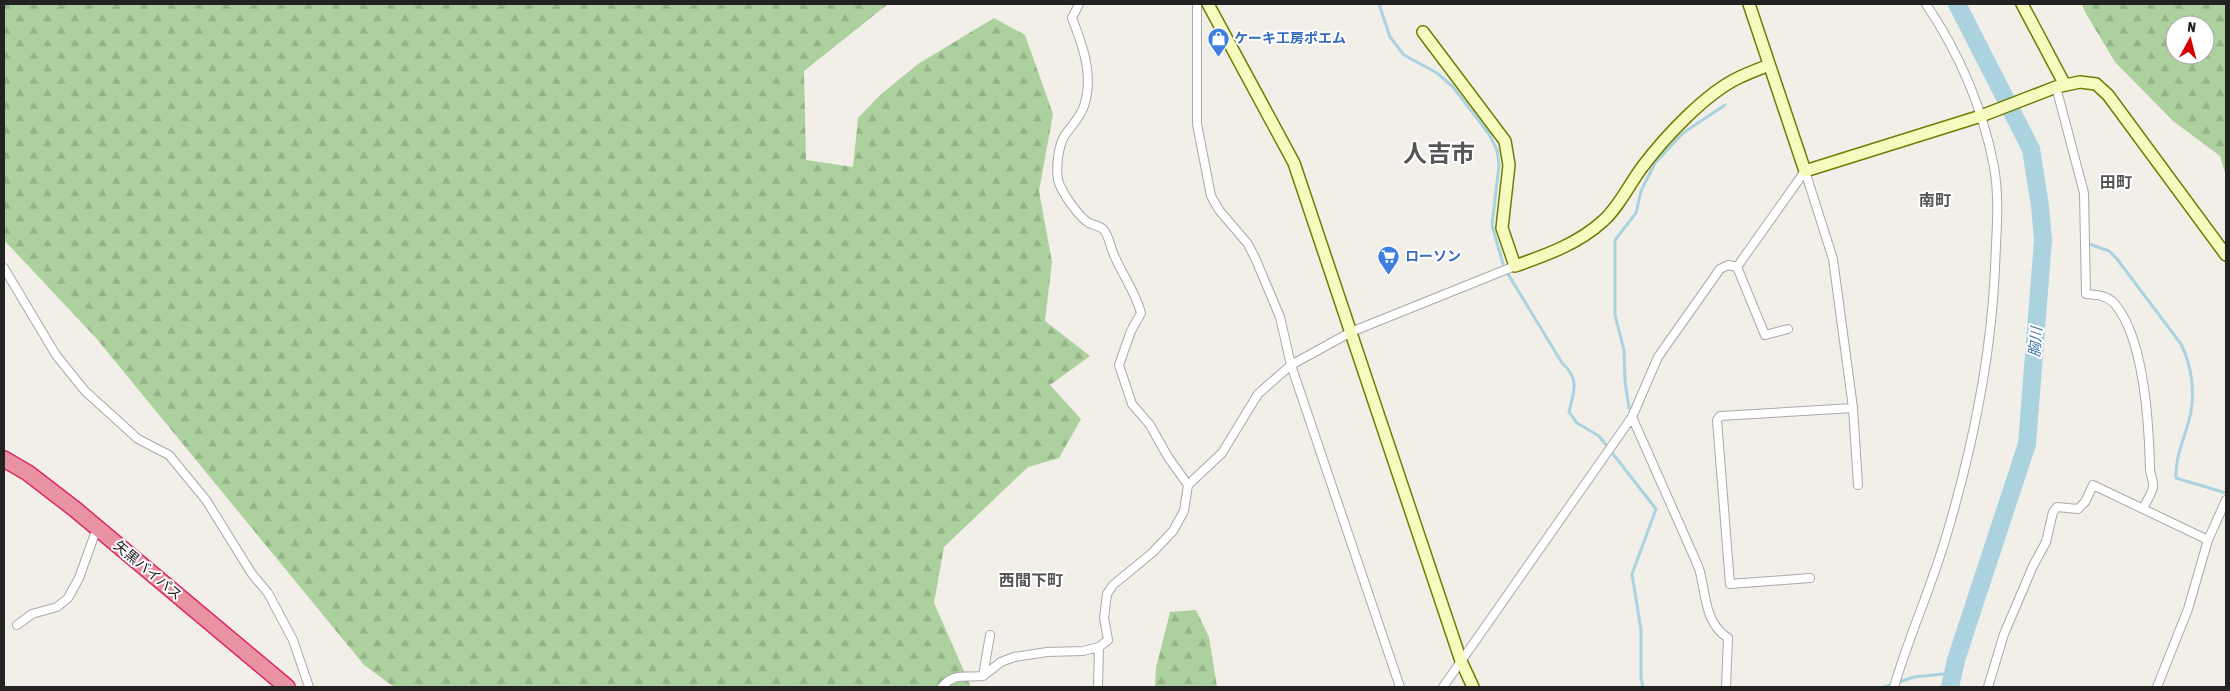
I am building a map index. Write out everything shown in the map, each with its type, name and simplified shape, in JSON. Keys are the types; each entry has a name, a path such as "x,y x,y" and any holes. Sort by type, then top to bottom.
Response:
{"highway":[{"name":"矢黒バイパス","path":"4,459 28,473 98,528 287,687"}],"street":[{"path":"1079,4 1072,18 1082,43 1089,76 1084,105 1078,119 1064,137 1057,168 1059,182 1078,214 1102,229 1106,234 1115,258 1138,301 1141,312 1131,331 1119,365 1132,404 1150,425 1168,457 1188,486"},
{"path":"1197,4 1197,124 1212,196 1219,210 1248,244 1280,317 1291,365 1400,687"},
{"path":"1208,4 1294,163 1461,661 1473,687"},
{"path":"1749,4 1833,259 1853,408 1858,485"},
{"path":"1894,687 1946,536 1987,358 1995,293 1997,195 1984,114 1957,57 1926,4"},
{"path":"2022,4 2060,86 2084,193 2086,294 2106,296 2114,302 2131,335 2139,365 2149,430 2150,473 2153,487 2143,508"},
{"path":"1423,32 1505,141 1509,165 1502,228 1515,266"},
{"path":"942,687 948,679 958,676 984,676 1001,662 1014,657 1047,652 1083,652 1099,647 1108,640 1108,628 1104,618 1107,594 1113,585 1152,553 1172,531 1184,511 1188,486 1222,453 1258,394 1291,365 1351,332 1549,254 1592,231 1605,220 1653,152 1674,129 1713,95 1737,78 1770,65"},
{"path":"1737,266 1805,171 1984,114 2060,86 2080,82 2096,84 2108,95 2226,255"},
{"path":"1443,687 1632,417 1658,357 1720,269 1728,264 1737,266"},
{"path":"1737,266 1765,335 1788,329"},
{"path":"4,268 56,355 85,392 138,439 169,455 206,500 252,574 268,593 293,640 309,687"},
{"path":"1810,578 1730,584 1717,420 1720,416 1853,408"},
{"path":"1632,417 1691,550 1700,573 1704,600 1713,622 1719,632 1728,638 1726,687"},
{"path":"1988,687 2004,634 2033,566 2046,542 2053,512 2057,507 2078,509 2085,502 2093,485 2208,540"},
{"path":"2157,687 2188,609 2208,540 2226,500"},
{"path":"17,625 32,614 57,607 68,598 79,578 98,528"},
{"path":"984,676 990,635"},
{"path":"1098,687 1099,647"}],"green space":[{"path":"4,4 888,4 804,71 806,160 853,167 858,118 880,95 918,64 994,18 1025,35 1053,114 1039,191 1052,262 1045,321 1090,356 1050,385 1081,419 1059,458 1028,467 944,547 934,603 971,687 394,687 364,665 96,338 4,240"},
{"path":"2082,4 2226,4 2226,176 2220,156 2173,121 2115,62"},
{"path":"1196,610 1209,637 1217,687 1155,687 1156,668 1170,612"}],"waterway":[{"path":"1379,4 1390,37 1404,55 1437,73 1453,87 1489,134 1497,150 1499,165 1492,225 1503,264"},
{"name":"胸川","path":"1950,687 1956,660 2027,444 2043,240 2031,149 1957,4"},
{"path":"1629,408 1625,381 1624,350 1615,315 1615,240 1636,213 1641,191 1655,163 1683,133 1725,105"},
{"path":"2089,244 2109,251 2117,259 2181,344 2185,353 2192,381 2192,401 2189,420 2178,456 2176,478 2226,493"},
{"path":"1508,274 1562,363 1571,374 1574,386 1569,412 1577,423 1599,436 1656,509 1632,574 1641,630 1641,678 1643,687"},
{"path":"1884,687 1914,677 1953,673"}],"place":[{"name":"ケーキ工房ポエム","path":"1218,57"},
{"name":"ローソン","path":"1389,275"}],"district":[{"name":"人吉市","path":"1439,153"},
{"name":"田町","path":"2116,182"},
{"name":"南町","path":"1935,200"},
{"name":"西間下町","path":"1031,580"}]}
